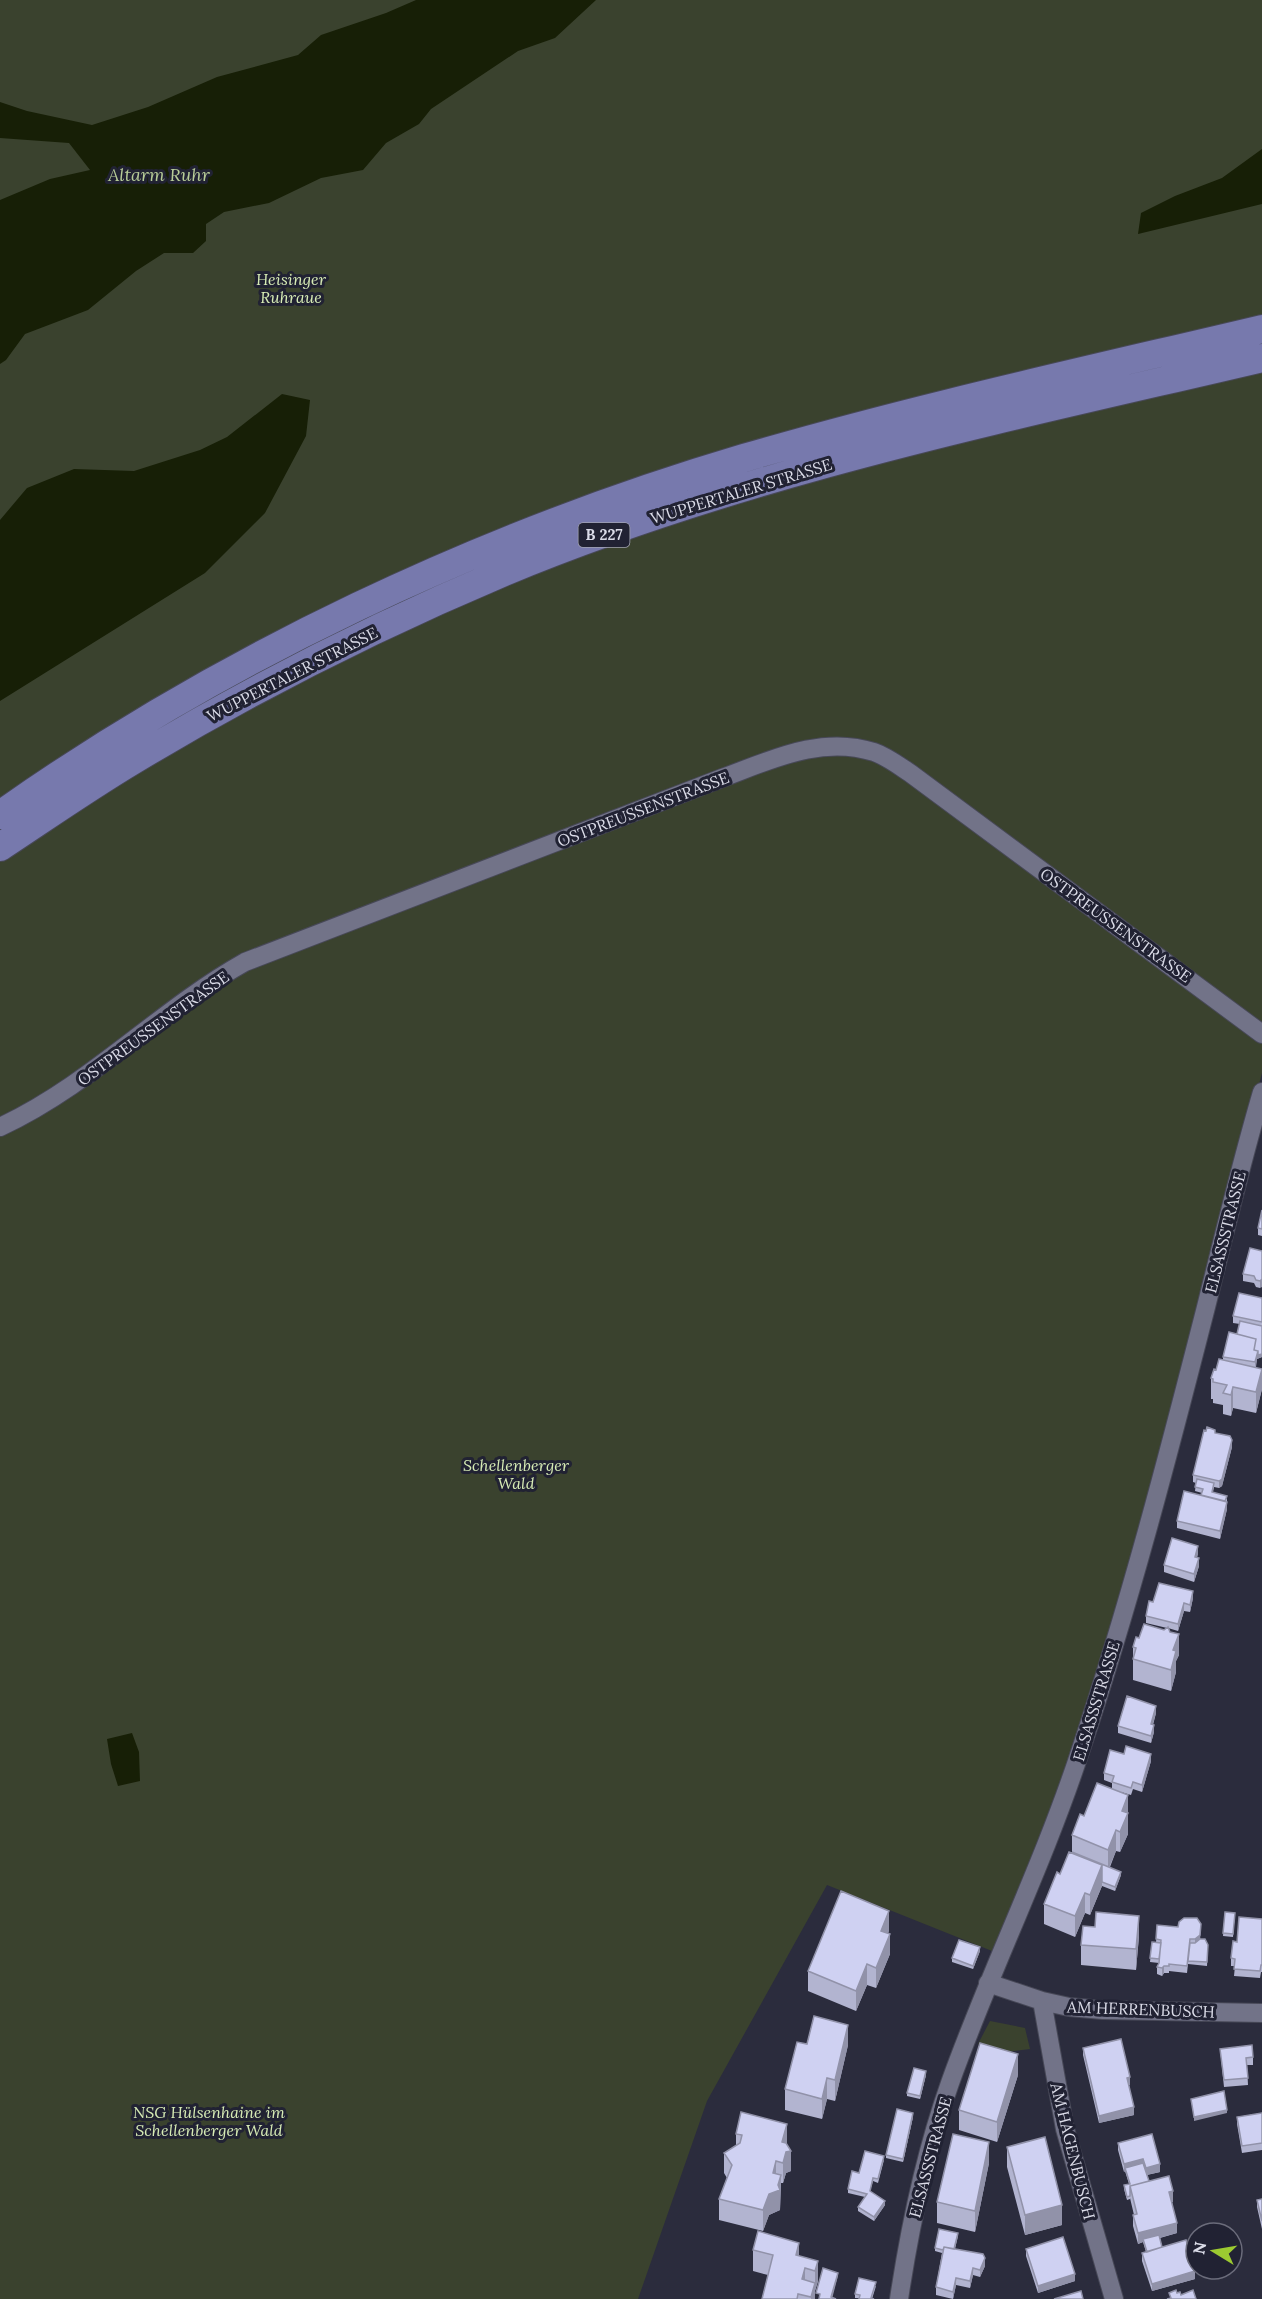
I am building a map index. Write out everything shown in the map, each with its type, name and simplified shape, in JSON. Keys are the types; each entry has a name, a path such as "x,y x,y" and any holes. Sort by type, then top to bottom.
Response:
{"main road":[{"name":"WUPPERTALER STRASSE","path":"0,815 142,722 221,677 391,591 563,519 741,459 863,425 1262,329"},
{"name":"WUPPERTALER STRASSE","path":"0,847 129,762 228,705 318,657 505,572 599,536 786,476 911,442 1262,358"}],"street":[{"name":"OSTPREUSSENSTRASSE","path":"0,1127 30,1113 71,1087 194,993 245,962 732,775 792,753 821,746 856,747 876,753 910,773 1262,1034"},
{"name":"ELSASSSTRASSE","path":"899,2299 910,2231 935,2130 951,2081 988,1983 1066,1792 1102,1686 1173,1431 1262,1092"},
{"name":"AM HERRENBUSCH","path":"988,1983 1042,2001 1069,2007 1103,2010 1262,2013"},
{"name":"AM HAGENBUSCH","path":"1042,2001 1065,2129 1114,2299"}],"green space":[{"path":"0,0 1262,0 1262,1073 1099,1685 997,1953 827,1885 707,2101 638,2299 0,2299"},
{"path":"990,2021 1025,2028 1030,2049 1000,2053 978,2044"}],"water":[{"name":"Altarm Ruhr","path":"416,0 596,0 555,38 518,51 431,109 419,124 386,143 363,170 321,178 269,203 224,212 206,224 206,241 193,253 164,253 136,271 88,310 25,334 6,360 0,364 0,200 50,179 90,170 69,143 0,138 0,102 27,111 92,125 148,107 217,77 298,55 321,35 386,13"},
{"path":"1262,149 1262,204 1138,234 1141,213 1175,196 1222,178"},
{"path":"282,394 310,400 306,436 265,513 205,573 0,701 0,520 27,488 74,469 134,471 200,450 227,437"},
{"path":"132,1733 139,1752 140,1781 118,1786 111,1764 107,1739"}],"building":[{"path":"1262,1210 1262,1229 1258,1228"},
{"path":"1250,1248 1262,1251 1262,1279 1260,1281 1254,1276 1243,1274"},
{"path":"1239,1293 1262,1298 1262,1322 1233,1316"},
{"path":"1240,1321 1262,1326 1262,1354 1258,1355 1258,1351 1254,1350 1256,1339 1237,1334"},
{"path":"1229,1332 1256,1339 1254,1350 1258,1351 1255,1362 1223,1357"},
{"path":"1219,1359 1262,1369 1256,1392 1233,1387 1231,1395 1223,1393 1227,1385 1213,1382 1211,1378"},
{"path":"1207,1427 1215,1430 1215,1433 1230,1436 1232,1440 1222,1479 1219,1481 1193,1475 1204,1430 1206,1431"},
{"path":"1197,1479 1214,1483 1212,1492 1227,1496 1225,1501 1201,1495 1203,1489 1195,1487"},
{"path":"1184,1491 1227,1502 1220,1531 1177,1521"},
{"path":"1172,1538 1198,1546 1195,1557 1199,1558 1194,1574 1164,1565"},
{"path":"1159,1583 1193,1591 1190,1605 1184,1603 1178,1624 1146,1616 1149,1601 1153,1602"},
{"path":"1144,1624 1164,1630 1168,1627 1170,1632 1179,1634 1173,1650 1176,1651 1171,1670 1133,1659 1136,1637 1139,1638"},
{"path":"1127,1696 1156,1706 1151,1724 1154,1725 1151,1736 1118,1726"},
{"path":"1126,1746 1151,1754 1142,1785 1133,1782 1131,1788 1112,1782 1114,1776 1104,1773 1110,1750 1124,1754"},
{"path":"1097,1783 1128,1795 1122,1811 1128,1813 1120,1832 1116,1830 1108,1850 1072,1835 1080,1814 1084,1816"},
{"path":"1069,1852 1102,1865 1090,1895 1085,1893 1075,1916 1044,1904 1057,1872 1060,1874"},
{"path":"1072,1852 1121,1872 1115,1887 1102,1882 1102,1865"},
{"path":"841,1891 889,1911 881,1931 890,1934 876,1968 867,1964 856,1991 808,1971"},
{"path":"1096,1912 1139,1916 1136,1949 1081,1945 1083,1926 1095,1927"},
{"path":"1225,1912 1235,1913 1233,1934 1223,1933"},
{"path":"1239,1917 1262,1919 1260,1971 1234,1969 1235,1959 1231,1958 1233,1941 1237,1942"},
{"path":"1184,1918 1197,1918 1201,1924 1200,1935 1195,1939 1190,1939 1187,1966 1169,1964 1162,1968 1157,1967 1161,1940 1156,1939 1157,1925 1178,1927 1179,1922"},
{"path":"1200,1939 1205,1939 1208,1945 1207,1962 1188,1961 1190,1943 1195,1943"},
{"path":"959,1940 980,1947 973,1966 952,1958"},
{"path":"1152,1942 1161,1943 1159,1959 1150,1958"},
{"path":"814,2016 848,2025 835,2080 827,2078 822,2099 785,2089 797,2042 807,2044"},
{"path":"1121,2039 1134,2107 1099,2116 1083,2048"},
{"path":"980,2043 1018,2054 997,2122 959,2110"},
{"path":"1252,2045 1253,2057 1246,2058 1248,2078 1224,2080 1220,2049"},
{"path":"914,2068 926,2071 920,2096 907,2093"},
{"path":"1224,2091 1227,2110 1194,2117 1191,2099"},
{"path":"897,2109 913,2113 903,2159 886,2155"},
{"path":"741,2112 787,2124 782,2142 786,2143 791,2151 786,2152 783,2163 776,2161 773,2173 781,2175 778,2185 780,2190 769,2194 763,2210 719,2199 732,2165 724,2153 740,2143 742,2135 736,2134"},
{"path":"1262,2113 1262,2143 1242,2146 1237,2117"},
{"path":"953,2134 989,2142 975,2211 937,2202"},
{"path":"1152,2134 1160,2164 1146,2168 1143,2159 1124,2164 1118,2143"},
{"path":"1045,2137 1062,2205 1025,2215 1007,2147"},
{"path":"865,2151 884,2156 878,2179 873,2178 870,2191 885,2201 874,2217 858,2207 867,2194 848,2189 852,2171 859,2173"},
{"path":"1143,2163 1149,2181 1130,2186 1130,2196 1127,2197 1124,2185 1130,2184 1125,2168"},
{"path":"1169,2176 1173,2191 1169,2192 1177,2223 1138,2233 1133,2215 1137,2214 1130,2186"},
{"path":"1262,2199 1262,2221 1257,2200"},
{"path":"939,2229 958,2233 954,2249 935,2248"},
{"path":"758,2231 799,2243 796,2255 818,2261 815,2271 805,2268 802,2279 815,2283 811,2297 798,2294 797,2299 762,2299 773,2255 753,2250"},
{"path":"1159,2235 1162,2247 1147,2252 1143,2239"},
{"path":"1063,2237 1075,2274 1038,2286 1026,2249"},
{"path":"1184,2241 1184,2274 1152,2284 1142,2253"},
{"path":"944,2247 983,2254 985,2258 980,2270 973,2268 970,2281 956,2278 953,2292 936,2287"},
{"path":"823,2268 838,2273 831,2297 836,2299 819,2299 820,2294 816,2293"},
{"path":"859,2278 876,2282 871,2298 874,2299 859,2299 860,2295 855,2294"},
{"path":"1176,2290 1181,2295 1193,2290 1196,2299 1167,2299 1171,2298 1169,2293"},
{"path":"1081,2291 1083,2299 1054,2299"}],"park label":[{"name":"Heisinger Ruhraue","path":"291,288"},
{"name":"Schellenberger Wald","path":"516,1474"},
{"name":"NSG Hülsenhaine im Schellenberger Wald","path":"209,2121"}]}
